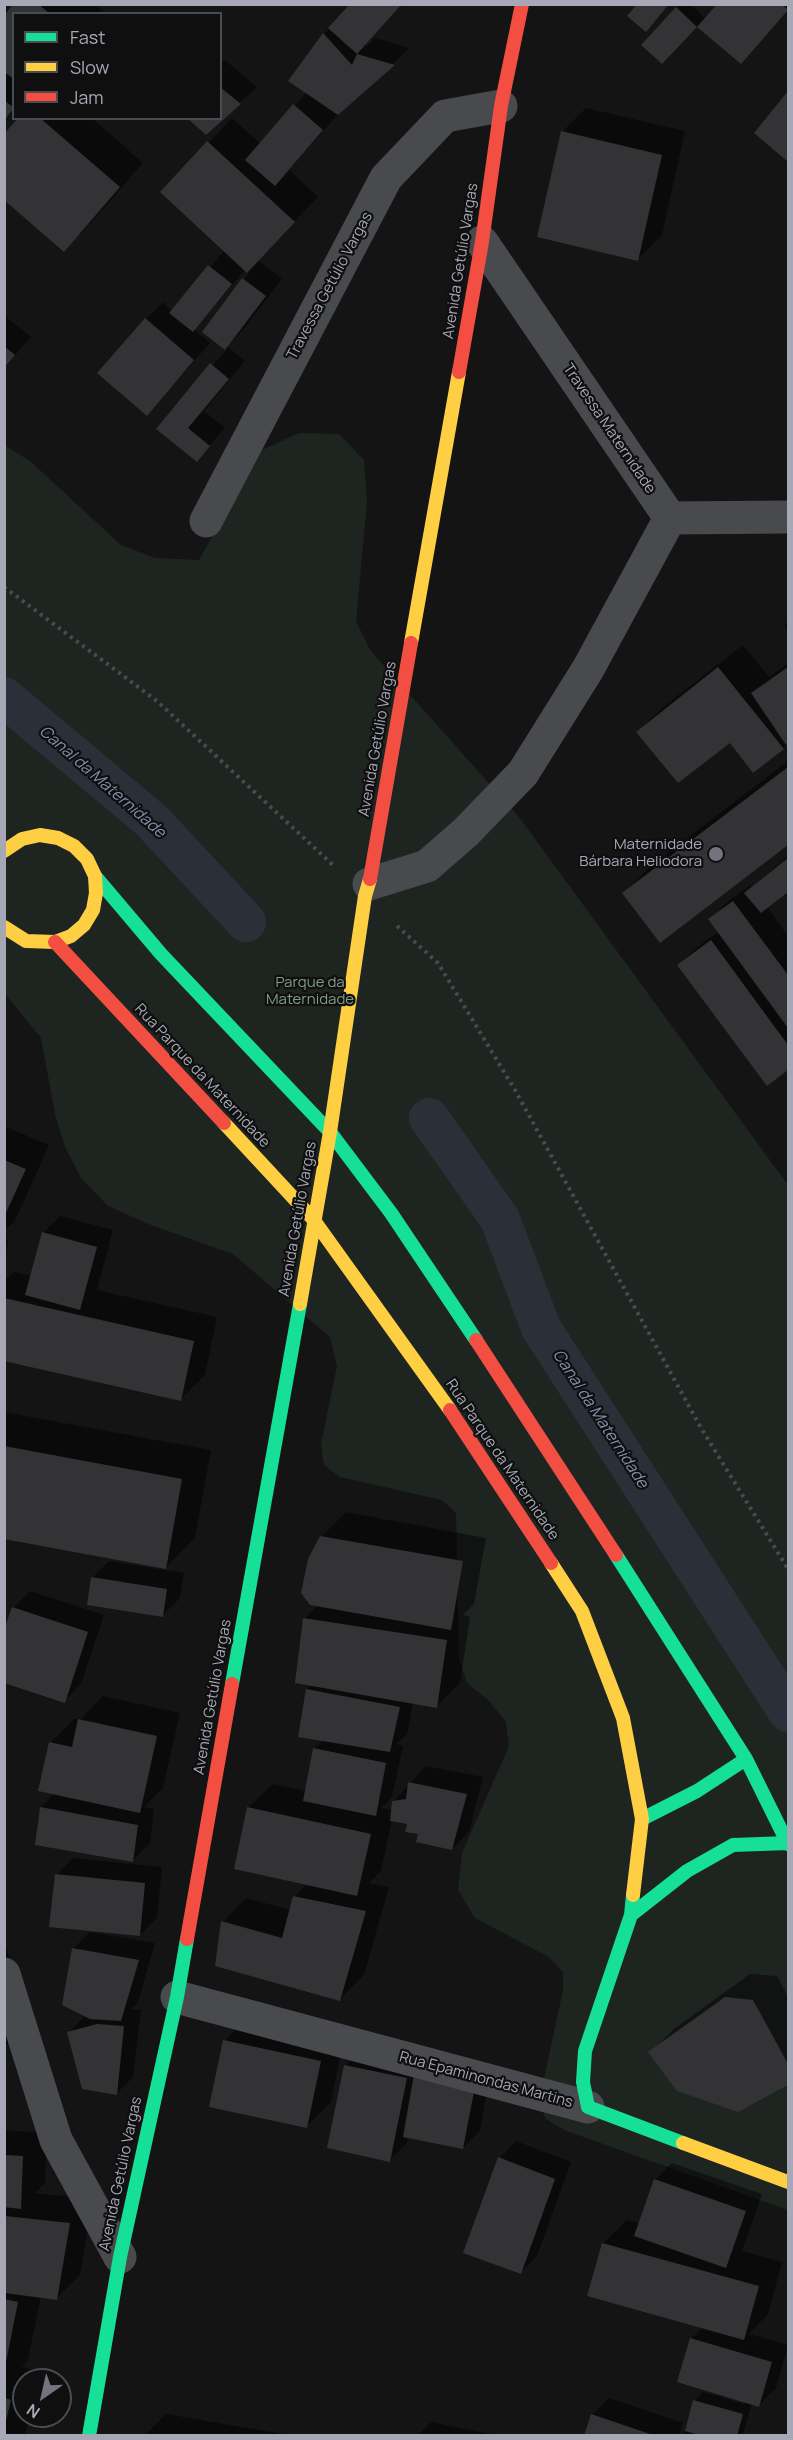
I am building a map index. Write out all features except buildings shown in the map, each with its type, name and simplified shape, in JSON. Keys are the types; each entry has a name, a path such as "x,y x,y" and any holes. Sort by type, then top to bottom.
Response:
{"street":[{"name":"Avenida Getúlio Vargas","path":"89,2436 120,2257 177,1997 330,1132 367,890 482,242 501,106 522,4"},
{"name":"Travessa Getúlio Vargas","path":"206,521 386,178 445,116 501,106"},
{"name":"Travessa Maternidade","path":"482,242 670,518"},
{"path":"367,890 427,866 466,832 523,773 588,669 670,518 789,517"},
{"path":"4,851 17,836 40,835 58,838 74,846 87,859 95,876 161,954 330,1132 391,1213 534,1427 746,1759 788,1844 733,1845 687,1870 631,1915"},
{"path":"7,936 26,941 55,942 71,936 84,925 93,910 96,893 95,876"},
{"name":"Rua Parque da Maternidade","path":"55,942 313,1219 454,1416 582,1611 623,1718 642,1819 631,1915 585,2051 583,2082 588,2107"},
{"path":"642,1819 697,1791 746,1759"},
{"path":"4,1974 56,2140 120,2257"},
{"name":"Rua Epaminondas Martins","path":"177,1997 588,2107 789,2182"}],"path":[{"path":"4,587 157,700 367,890 438,963 515,1090 701,1428 789,1569"}],"green space":[{"name":"Parque da Maternidade","path":"299,433 339,434 364,460 367,502 356,621 370,650 519,817 788,1185 788,2210 564,2130 546,2119 539,2102 563,1990 563,1972 549,1957 475,1918 458,1890 462,1853 509,1746 506,1722 488,1700 467,1683 459,1658 456,1513 442,1500 340,1477 324,1465 321,1444 337,1366 330,1337 233,1254 151,1225 108,1206 81,1178 65,1147 55,1114 41,1038 5,994 4,445 30,461 121,545 155,558 199,560 260,451"}],"waterway":[{"name":"Canal da Maternidade","path":"4,697 152,821 246,922"},
{"name":"Canal da Maternidade","path":"429,1118 500,1219 541,1328 788,1712"}],"traffic: fast":[{"path":"95,876 161,954 330,1132 391,1213 476,1340"},
{"path":"232,1684 300,1304"},
{"path":"616,1555 746,1759 788,1844"},
{"path":"642,1819 697,1791 746,1759"},
{"path":"631,1915 687,1871 733,1845 788,1843"},
{"path":"633,1895 631,1915 585,2051 583,2082 588,2107 683,2143"},
{"path":"89,2436 120,2257 177,1997 187,1939"}],"traffic: slow":[{"path":"411,643 459,372"},
{"path":"4,851 22,839 40,835 58,838 74,846 87,859 95,876 96,893 93,910 84,925 71,936 55,942 26,941 4,927"},
{"path":"300,1304 330,1132 365,896 370,879"},
{"path":"224,1123 313,1219 450,1410"},
{"path":"551,1563 582,1611 623,1718 642,1819 633,1895"},
{"path":"683,2143 788,2182"}],"traffic: jam":[{"path":"459,372 482,242 501,106 522,4"},
{"path":"370,879 411,643"},
{"path":"55,942 224,1123"},
{"path":"476,1340 616,1555"},
{"path":"450,1410 551,1563"},
{"path":"187,1939 232,1684"}],"place":[{"name":"Maternidade Bárbara Heliodora","path":"716,854"}]}
